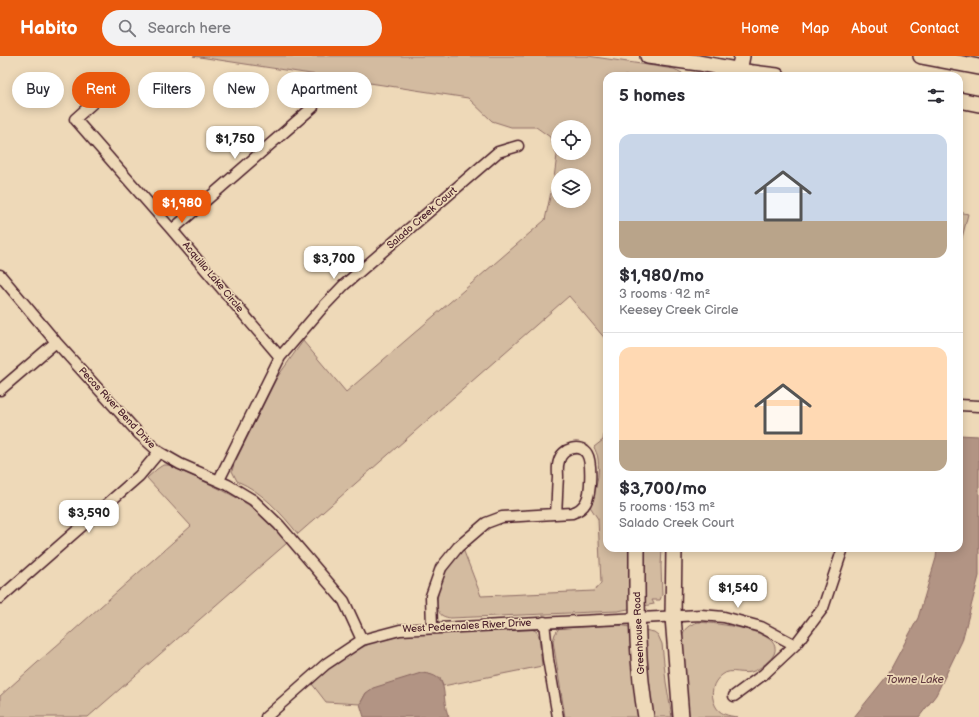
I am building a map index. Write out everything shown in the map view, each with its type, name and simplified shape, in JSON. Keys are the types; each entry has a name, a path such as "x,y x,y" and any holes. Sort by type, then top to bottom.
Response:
{"main road":[{"path":"648,56 699,65 740,67 761,72"},
{"path":"921,56 979,67"},
{"path":"963,101 979,104"},
{"name":"Greenhouse Road","path":"637,552 637,618 643,702 646,717"},
{"path":"674,552 673,617 681,717"}],"street":[{"name":"Acquilla Lake Circle","path":"87,108 75,119 280,357"},
{"path":"172,230 312,108"},
{"name":"Salado Creek Court","path":"219,480 280,357 322,308 344,285 498,152 518,146"},
{"name":"Pecos River Bend Drive","path":"0,275 56,342 139,434 159,452 180,464 219,480 253,500 279,525 344,601 362,640"},
{"path":"0,390 56,342"},
{"path":"963,405 979,406"},
{"path":"432,627 431,596 441,568 458,547 486,523 502,517 556,514 572,513 580,510 587,502 591,461 587,452 579,448 569,449 562,453 558,462 556,514"},
{"path":"0,598 139,476 159,452"},
{"path":"734,696 764,674 795,645 822,608 842,552"},
{"name":"West Pedernales River Drive","path":"266,717 326,664 362,640 400,630 432,627 701,615 724,617 761,628 795,645"},
{"path":"544,622 548,659 558,717"}],"shaded area":[{"path":"193,56 588,56 674,69 680,72 603,72 603,336 569,296 298,534 285,518 263,497 237,481 232,471 234,464 276,379 303,341 346,392 545,220 551,192 551,208 591,208 591,168 555,168 556,160 591,160 591,120 551,120 551,140 550,137 536,127 511,127 492,121 468,98 372,83 372,72 298,72"},
{"path":"963,213 968,214 963,234"},
{"path":"603,440 603,552 662,552 662,595 660,600 652,600 654,604 618,611 450,618 441,614 437,604 441,583 448,568 463,549 481,596 594,591 601,583 598,519 589,505 597,483 598,457 594,447"},
{"path":"163,465 169,465 242,501 262,515 287,543 88,717 0,717 0,696 191,526 147,478"},
{"path":"698,622 745,629 758,633 769,639 774,645 773,656 756,670 746,673 726,673 716,681 714,685 712,693 713,701 719,711 724,714 738,717 689,717 682,637 687,627"},
{"path":"620,625 654,632 658,635 662,644 672,717 565,717 553,641 555,634 559,628"},
{"path":"529,628 536,631 539,636 542,666 443,686 440,678 366,693 360,704 326,702 312,684 332,666 351,653 371,643 407,634"}],"water":[{"name":"Towne Lake","path":"963,435 979,436 979,576 962,641 936,695 919,717 854,717 887,676 918,618 937,552 963,552"},
{"path":"421,673 431,675 441,682 449,717 364,717 360,704 366,693 373,688"}]}
